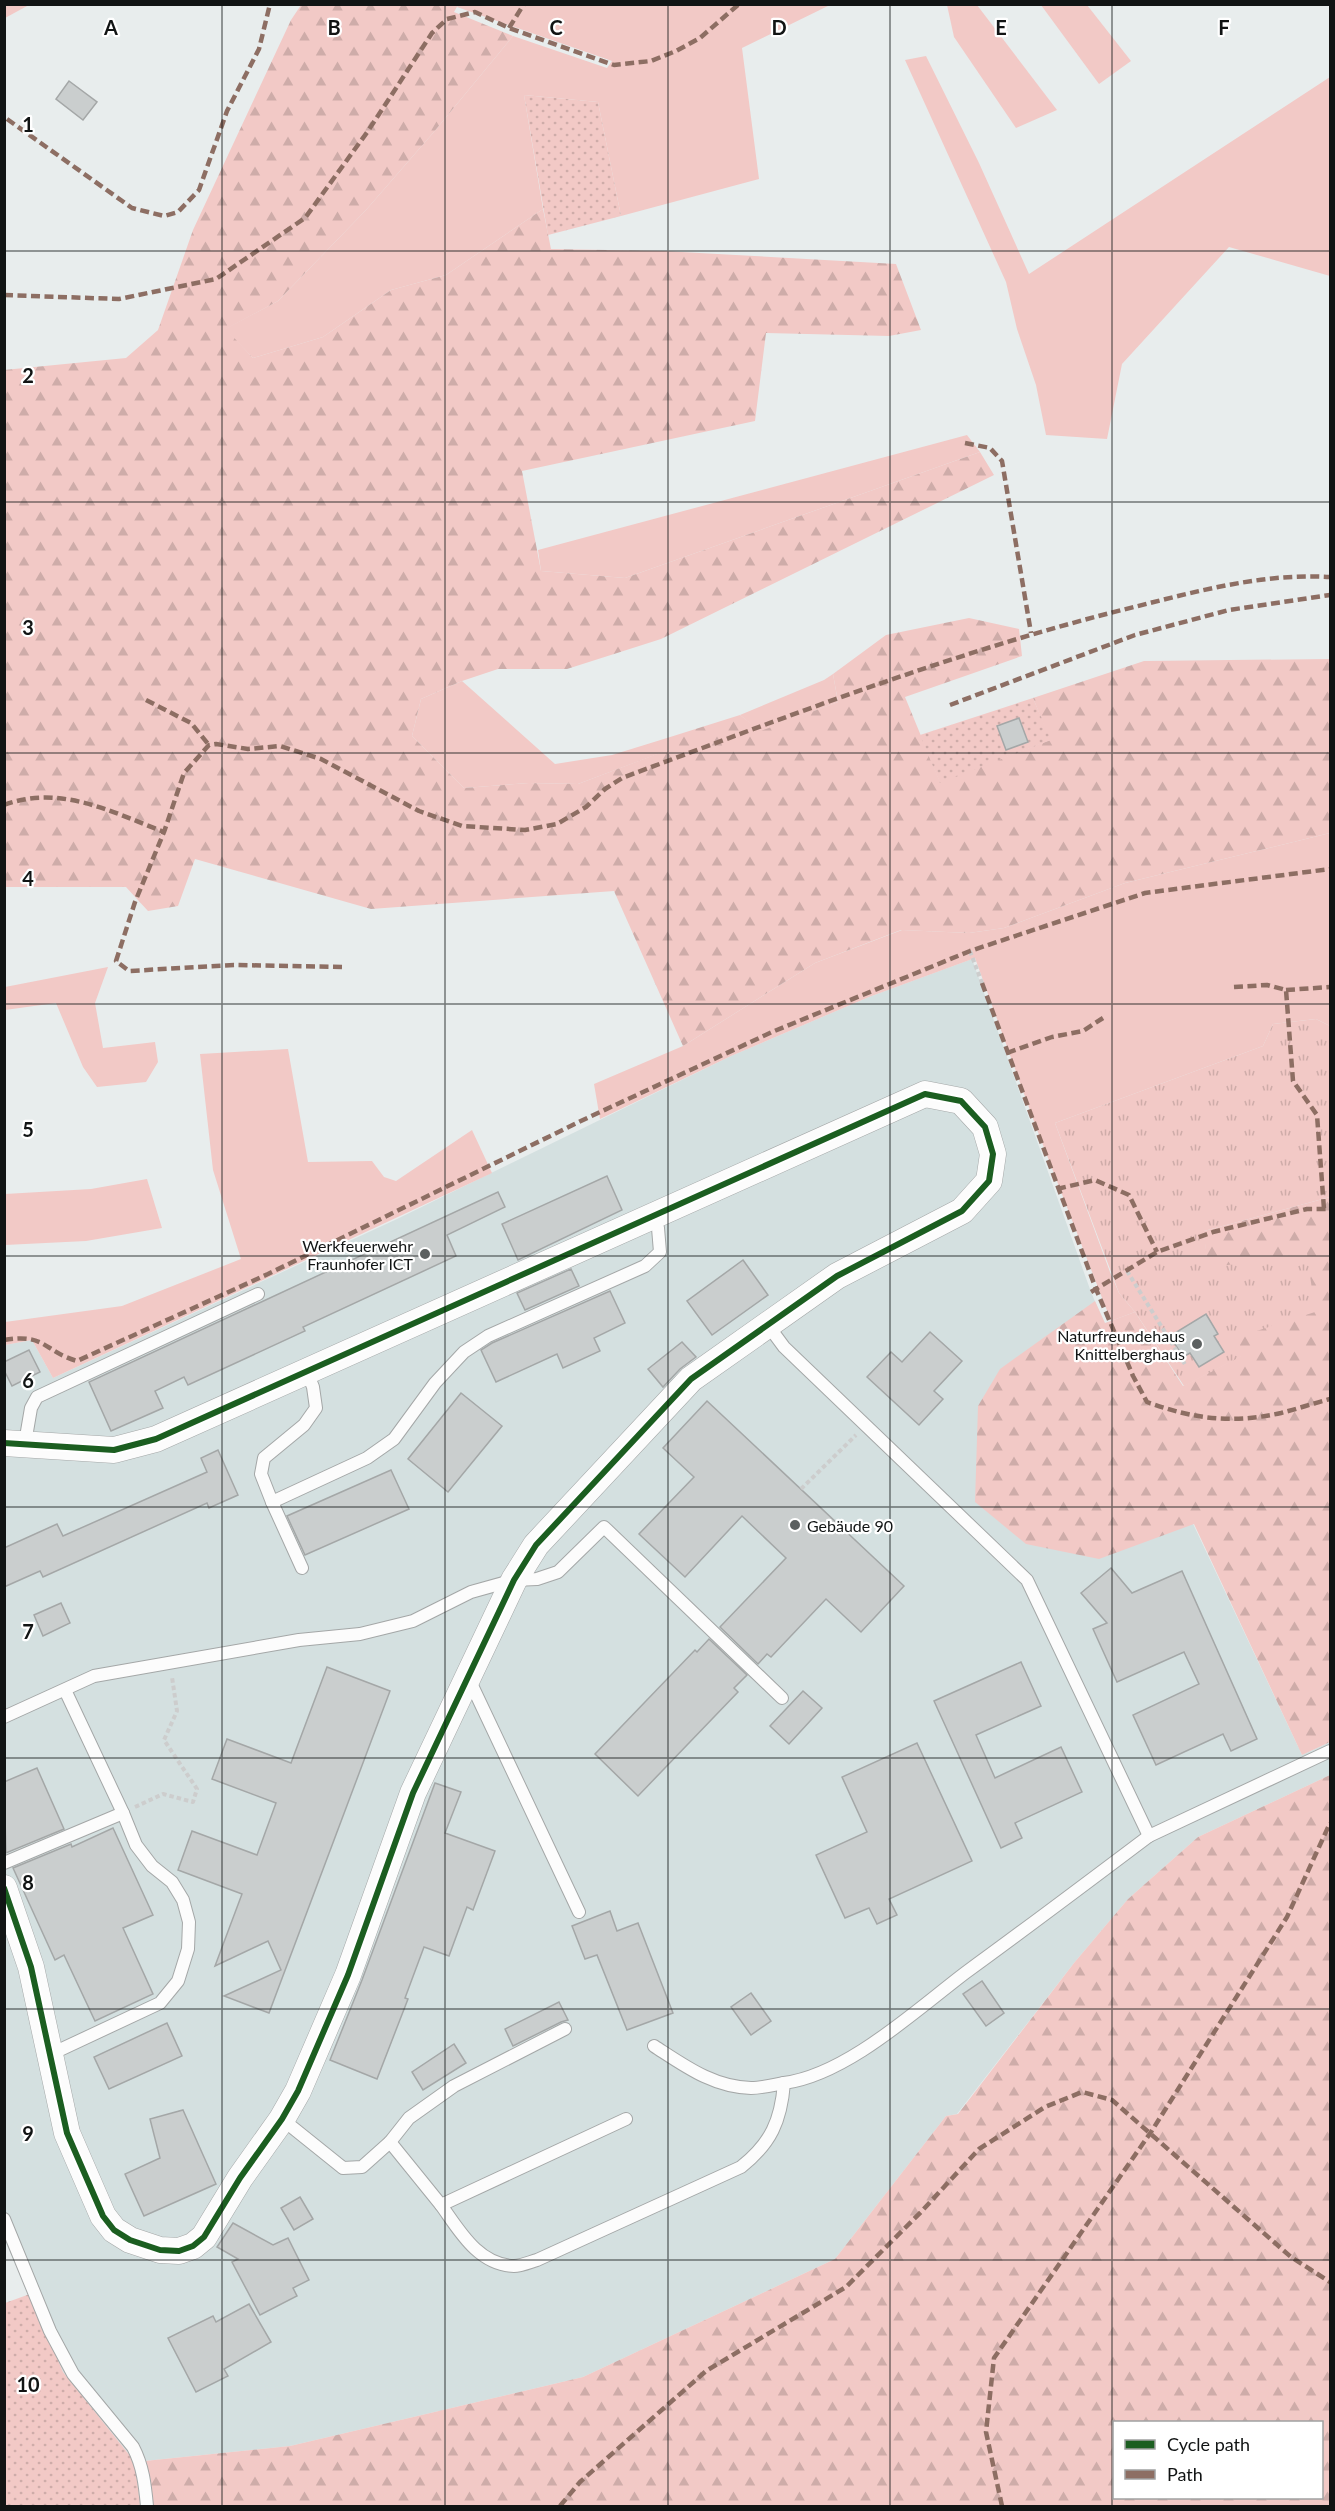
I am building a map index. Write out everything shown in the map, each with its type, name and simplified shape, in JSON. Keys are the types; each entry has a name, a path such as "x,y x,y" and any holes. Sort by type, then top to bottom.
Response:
{"street":[{"path":"4,1888 31,1967 67,2133 103,2216 114,2230 130,2240 160,2250 179,2251 194,2246 204,2237 298,2091 348,1975 413,1793 514,1580 536,1545 691,1379 837,1276 962,1211 989,1181 993,1154 985,1126 961,1101 925,1094 156,1439 114,1450 15,1443"}],"lane":[{"path":"272,1502 367,1458 394,1439 435,1383 464,1352 488,1336 645,1266 660,1252 658,1228 652,1215"},
{"path":"15,1443 37,1397 258,1294"},
{"path":"767,1324 784,1347 1027,1580 1149,1836"},
{"path":"302,1568 261,1474 264,1458 304,1425 316,1408 313,1387 307,1372"},
{"path":"4,1717 94,1676 299,1640 360,1634 413,1621 471,1592 514,1580 537,1579 558,1572 604,1527 782,1698"},
{"path":"468,1677 579,1912"},
{"path":"49,2055 160,2003 178,1981 188,1949 189,1922 183,1900 172,1882 152,1866 136,1845 65,1690"},
{"path":"654,2046 696,2073 721,2084 753,2088 804,2081 824,2073 876,2040 1149,1836 1330,1751"},
{"path":"4,1863 123,1813"},
{"path":"282,2119 343,2168 362,2167 390,2142 409,2118 454,2086 565,2029"},
{"path":"390,2142 470,2245 491,2261 515,2266 537,2260 741,2167 760,2152 775,2126 782,2101 783,2084"},
{"path":"441,2205 626,2119"},
{"path":"4,2219 50,2331 73,2374 133,2446 139,2458 144,2472 147,2506"}],"path":[{"path":"970,951 982,983"},
{"path":"1127,1271 1186,1366"},
{"path":"801,1490 865,1426"},
{"path":"123,1813 163,1794 193,1802 197,1789 164,1740 177,1711 170,1664"}],"shaded area":[{"path":"972,959 1091,1292 1154,1441 1302,1755 1330,1742 1330,1775 1198,1837 1128,1899 1074,1963 957,2114 946,2116 835,2259 583,2377 290,2446 135,2462 63,2372 5,2241 5,1345 32,1340 53,1378 397,1219 731,1056 869,997"}],"green space":[{"path":"5,4 29,4 29,5 5,18"},
{"path":"301,5 458,5 454,12 513,36 366,210 278,301 226,329 253,358 323,337 391,290 446,275 543,209 551,249 664,251 896,264 921,330 889,336 766,333 755,421 522,471 541,571 625,578 980,452 994,475 661,639 567,669 498,669 462,681 421,699 412,736 464,788 529,783 578,784 670,749 667,738 740,715 761,731 838,702 833,674 886,635 969,618 1019,629 1022,656 905,697 940,782 1050,740 1033,698 1144,661 1330,659 1330,833 1125,883 1004,928 969,933 901,930 815,963 683,1046 614,891 371,909 195,859 178,906 148,911 126,887 5,887 4,370 126,358 158,330 193,230 291,20"},
{"path":"458,5 830,5 742,48 759,179 621,216 598,102 524,95 543,209 446,275 391,290 323,337 253,358 225,329 278,301 366,210 513,36 607,68 612,61 457,7"},
{"path":"947,5 977,5 1057,110 1016,128 954,37"},
{"path":"1041,5 1087,5 1131,61 1099,84"},
{"path":"926,56 979,163 1029,274 1330,77 1330,276 1229,247 1122,364 1107,439 1046,435 1036,385 1017,329 1006,282 905,60"},
{"path":"524,95 598,102 621,216 548,235"},
{"path":"967,435 980,452 625,578 541,571 538,550"},
{"path":"833,674 838,702 761,732 740,715 824,680"},
{"path":"462,681 555,764 612,755 667,738 671,749 578,784 529,783 464,788 412,736 421,699"},
{"path":"1033,698 1051,740 940,783 920,735"},
{"path":"1330,833 1330,1026 1316,1019 1273,1024 1263,1046 1055,1123 1110,1272 1119,1293 1135,1312 1111,1321 1036,1127 975,958 869,997 731,1056 600,1119 594,1084 683,1046 815,963 902,930 969,933 1004,928 1125,883"},
{"path":"108,967 95,1003 103,1048 155,1042 158,1062 146,1082 97,1087 83,1067 56,1003 5,1010 5,987"},
{"path":"1316,1019 1330,1026 1330,1197 1204,1231 1208,1268 1307,1253 1315,1312 1238,1337 1242,1356 1184,1386 1135,1312 1119,1293 1055,1123 1263,1046 1273,1024"},
{"path":"288,1049 308,1162 372,1161 384,1177 396,1181 472,1130 492,1173 53,1378 32,1340 5,1345 5,1322 122,1306 241,1259 213,1170 200,1054"},
{"path":"147,1179 162,1228 86,1241 5,1245 5,1194 91,1189"},
{"path":"1330,1197 1330,1742 1302,1755 1194,1524 1099,1559 1026,1544 975,1502 978,1406 1000,1369 1095,1301 1105,1323 1135,1312 1183,1386 1241,1356 1207,1268 1204,1231"},
{"path":"1330,1775 1330,2506 140,2506 135,2462 290,2446 583,2377 835,2259 946,2116 958,2114 1074,1963 1128,1899 1198,1837"},
{"path":"30,2294 63,2372 135,2462 140,2506 5,2506 5,2303"}],"building":[{"path":"69,81 97,102 83,120 56,99"},
{"path":"1019,718 1028,742 1006,750 997,726"},
{"path":"607,1176 622,1210 518,1260 502,1224"},
{"path":"498,1192 505,1207 447,1235 456,1256 303,1327 305,1331 188,1385 184,1377 155,1391 163,1408 111,1431 89,1382"},
{"path":"743,1260 768,1295 712,1335 687,1301"},
{"path":"571,1269 579,1286 525,1310 517,1293"},
{"path":"610,1291 625,1323 594,1338 600,1351 563,1368 557,1354 496,1382 481,1350"},
{"name":"Naturfreundehaus Knittelberghaus","path":"1206,1314 1218,1334 1214,1336 1224,1352 1199,1367 1190,1353 1183,1357 1170,1336"},
{"path":"930,1332 962,1361 934,1391 943,1399 919,1425 867,1377 891,1352 902,1362"},
{"path":"682,1342 696,1357 680,1369 663,1387 648,1369"},
{"path":"29,1350 40,1372 12,1386 4,1370 4,1362"},
{"path":"461,1393 502,1426 448,1492 408,1459"},
{"name":"Gebäude 90","path":"707,1401 904,1586 861,1632 826,1599 771,1657 767,1654 758,1664 720,1627 786,1558 742,1516 685,1577 639,1534 694,1477 663,1448"},
{"path":"218,1450 238,1495 209,1508 207,1503 43,1577 40,1571 4,1587 4,1548 57,1524 63,1536 207,1472 201,1458"},
{"path":"391,1470 409,1509 305,1555 287,1516"},
{"path":"1111,1568 1132,1593 1182,1571 1257,1739 1231,1751 1223,1734 1156,1765 1133,1715 1199,1684 1184,1652 1117,1682 1093,1629 1107,1623 1081,1593"},
{"path":"61,1603 70,1623 43,1636 34,1615"},
{"path":"709,1639 747,1675 734,1688 738,1692 638,1796 595,1754 695,1650 697,1652"},
{"path":"1021,1662 1041,1706 976,1735 995,1778 1061,1747 1082,1792 1015,1823 1022,1838 1001,1848 934,1701"},
{"path":"327,1667 390,1691 269,2013 224,1996 281,1970 268,1941 215,1966 242,1894 178,1870 192,1831 257,1855 276,1803 212,1779 227,1739 291,1763"},
{"path":"803,1691 822,1708 789,1744 770,1726"},
{"path":"917,1743 972,1861 889,1899 897,1915 877,1924 869,1908 845,1918 816,1855 867,1832 842,1777"},
{"path":"37,1768 64,1829 6,1853 4,1782"},
{"path":"435,1783 461,1792 445,1833 495,1851 473,1910 467,1907 449,1956 424,1947 405,1998 408,1999 377,2079 330,2060"},
{"path":"113,1828 153,1915 123,1928 153,1994 95,2021 64,1955 55,1960 13,1868 71,1844 72,1847"},
{"path":"610,1911 617,1931 638,1923 673,2013 627,2030 597,1955 585,1959 572,1926"},
{"path":"982,1981 1004,2013 986,2026 963,1994"},
{"path":"751,1993 771,2021 751,2035 731,2007"},
{"path":"559,2002 568,2020 513,2046 505,2029"},
{"path":"167,2023 182,2056 109,2089 94,2057"},
{"path":"454,2044 466,2063 423,2090 412,2072"},
{"path":"183,2110 216,2184 144,2216 125,2174 160,2158 150,2119"},
{"path":"300,2197 313,2219 294,2230 281,2208"},
{"path":"233,2223 273,2245 288,2238 309,2280 293,2288 297,2296 260,2315 232,2262 238,2259 217,2247"},
{"path":"249,2304 271,2342 224,2369 228,2376 196,2392 168,2338 213,2316 216,2322"}],"marked path":[{"path":"7,119 132,208 164,216 178,212 199,190 227,111 259,49 270,4"},
{"path":"509,28 524,4"},
{"path":"4,295 119,299 216,279 305,218 368,131 432,33 447,19 475,12 509,28 614,65 651,61 676,51 700,38 739,4"},
{"path":"965,443 990,448 1002,461 1031,633"},
{"path":"342,967 234,965 129,971 116,961 135,902 164,832 184,773 209,745 248,749 280,746 321,759 419,811 462,826 525,830 557,824 586,807 605,789 622,778 940,663 1069,624 1206,589 1280,578 1330,577"},
{"path":"950,705 1135,635 1229,610 1330,595"},
{"path":"146,700 191,723 209,745"},
{"path":"4,805 25,799 66,799 105,809 164,832"},
{"path":"4,1340 18,1338 37,1341 77,1361 268,1274 583,1120 772,1032 970,951 1145,893 1330,869"},
{"path":"982,983 1096,1289 1133,1376 1147,1402 1197,1416 1229,1419 1281,1413 1330,1399"},
{"path":"1234,987 1267,985 1286,990 1293,1081 1317,1115 1324,1209"},
{"path":"1286,990 1330,987"},
{"path":"1007,1053 1052,1037 1083,1031 1103,1018"},
{"path":"1057,1189 1095,1180 1129,1195 1157,1252"},
{"path":"1091,1292 1157,1252 1213,1232 1307,1209 1330,1209"},
{"path":"1002,2506 986,2432 994,2358 1151,2132 1287,1917 1330,1823"},
{"path":"560,2506 580,2482 706,2371 846,2287 921,2212 979,2149 1045,2107 1082,2092 1112,2100 1291,2257 1330,2282"}],"cycle path":[{"path":"4,1443 114,1450 156,1439 925,1094 961,1101 985,1127 993,1154 989,1181 962,1211 837,1276 691,1379 536,1545 514,1580 413,1793 348,1975 298,2091 204,2237 193,2246 179,2251 160,2250 130,2240 114,2230 103,2216 67,2133 31,1967 4,1888"}],"place":[{"name":"Werkfeuerwehr Fraunhofer ICT","path":"425,1254"},
{"name":"Naturfreundehaus Knittelberghaus","path":"1197,1344"},
{"name":"Gebäude 90","path":"795,1525"}]}
